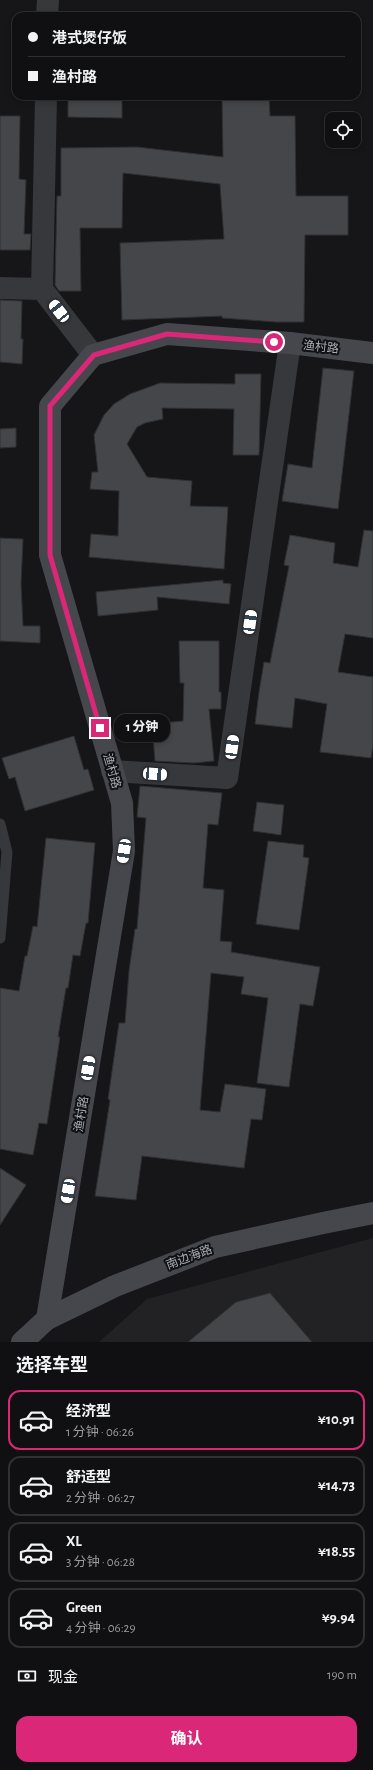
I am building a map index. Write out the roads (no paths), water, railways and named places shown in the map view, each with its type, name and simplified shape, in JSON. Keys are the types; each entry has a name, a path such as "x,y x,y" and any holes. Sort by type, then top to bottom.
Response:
{"street":[{"path":"48,0 48,12"},
{"path":"46,100 42,289 94,355"},
{"path":"0,288 42,289"},
{"name":"渔村路","path":"47,1319 124,851 122,803 50,555 50,406 94,355 167,334 290,343 373,352"},
{"path":"112,771 227,778 290,343"},
{"name":"南边海路","path":"22,1342 47,1319 114,1286 215,1247 373,1213"}],"lane":[{"path":"0,824 7,852 0,938"}]}
